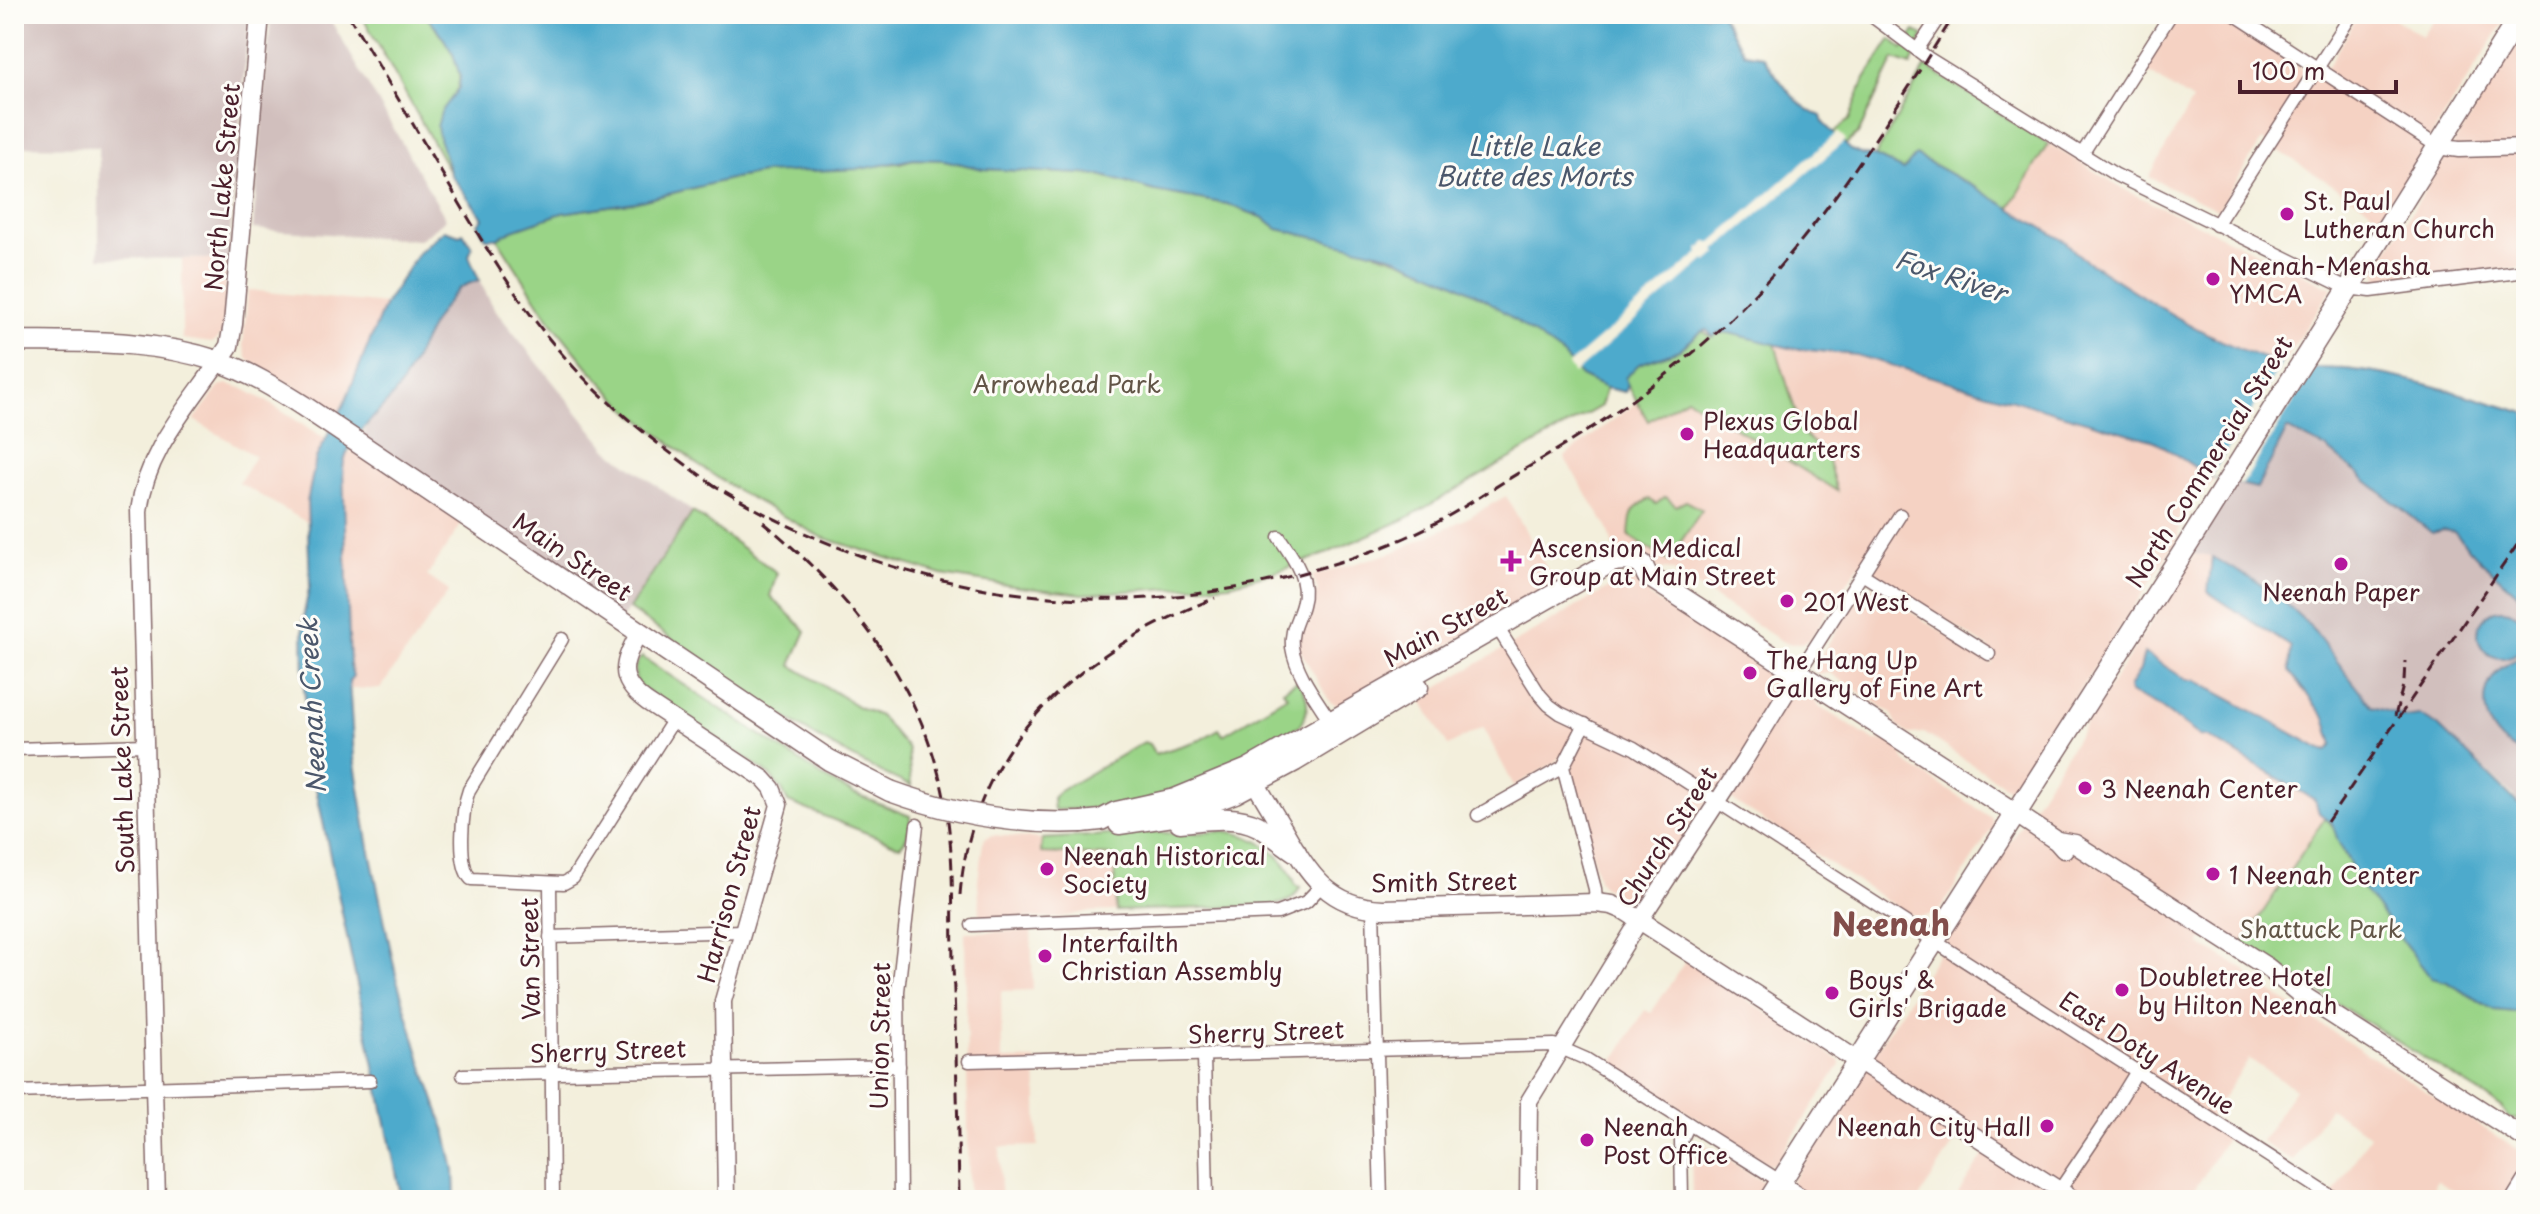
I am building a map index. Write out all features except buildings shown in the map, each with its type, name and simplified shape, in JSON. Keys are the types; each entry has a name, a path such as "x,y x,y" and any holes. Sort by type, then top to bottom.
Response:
{"main road":[{"name":"North Lake Street","path":"219,361 229,346 233,324 260,14"},
{"name":"North Commercial Street","path":"1769,1200 2143,615 2521,14"},
{"name":"Main Street","path":"14,341 141,345 182,351 219,361 258,379 359,443 829,760 890,791 938,808 988,818 1117,824 1156,820 1210,804 1611,562 1623,560 1642,564 1647,575 1799,672"},
{"path":"1799,672 2255,973 2299,993 2526,1139"},
{"name":"Main Street","path":"1091,821 1252,776"},
{"path":"1252,776 1296,852 1321,886"},
{"path":"1156,820 1241,820 1260,827 1296,852"},
{"name":"Smith Street","path":"1321,886 1344,901 1373,908 1596,903"},
{"path":"1596,903 1618,906 1858,1061"},
{"path":"2498,1121 2526,1125"},
{"path":"2515,1200 2526,1182"}],"street":[{"path":"1869,14 1917,50 2139,187 2347,288 2371,291 2526,271"},
{"path":"1917,50 1941,14"},
{"path":"2082,154 2171,14"},
{"path":"2234,14 2437,146 2459,149 2526,147"},
{"path":"2216,225 2352,14"},
{"name":"South Lake Street","path":"157,1200 138,527 141,495 150,465 219,361"},
{"name":"Church Street","path":"1528,1200 1527,1106 1640,921 1900,515"},
{"path":"1279,537 1299,567 1303,588 1302,607 1292,632 1295,658 1334,728"},
{"path":"1862,574 1989,654"},
{"name":"Harrison Street","path":"639,632 625,662 627,682 637,694 764,779 777,797 778,812 723,1001 726,1200"},
{"name":"East Doty Avenue","path":"1499,632 1549,705 1560,713 1626,743 2337,1200"},
{"path":"550,883 473,880 465,870 463,824 469,790 562,639"},
{"name":"Van Street","path":"553,1200 550,883 564,883 573,878 674,719"},
{"path":"1478,815 1563,767 1585,724"},
{"path":"14,749 145,745"},
{"path":"1563,767 1596,903"},
{"name":"Union Street","path":"900,1200 898,991 917,825"},
{"path":"972,925 1278,913 1306,902 1321,886"},
{"path":"1373,908 1381,1200"},
{"path":"550,937 742,931"},
{"name":"Sherry Street","path":"969,1061 1546,1044 1563,1048"},
{"path":"1563,1048 1586,1059 1810,1200"},
{"path":"1204,1055 1207,1200"},
{"path":"1858,1061 2057,1195 2075,1200"},
{"name":"Sherry Street","path":"463,1075 899,1066"},
{"path":"2057,1195 2137,1071"},
{"path":"14,1092 370,1081"},
{"path":"1682,1200 1681,1141 1689,1124"}],"shaded area":[{"path":"14,14 249,14 228,259 99,258 99,147 14,146"},
{"path":"271,14 327,14 446,219 419,240 253,229"},
{"path":"2178,14 2220,14 2319,81 2359,14 2386,14 2422,36 2437,14 2509,14 2381,216 2262,140 2218,210 2149,177 2192,101 2143,69"},
{"path":"2526,28 2526,268 2379,280 2376,269"},
{"path":"2048,143 2131,193 2332,288 2282,364 2215,338 2179,320 2078,255 2066,242 2009,209"},
{"path":"182,259 228,259 222,333 212,343 182,339"},
{"path":"479,280 495,310 608,450 693,512 621,620 359,443 371,418 398,389 433,323 458,289"},
{"path":"248,290 385,304 339,412 248,360 243,345"},
{"path":"1729,333 1790,348 1856,355 2155,441 2216,478 2209,486 2191,496 2179,515 2178,539 2016,788 2007,787 1924,733 1909,734 1897,726 1892,713 1830,673 1819,674 1815,671 1817,661 1864,588 1871,586 1993,665 1989,648 1859,565 1810,639 1793,644 1783,642 1672,570 1656,568 1616,552 1608,529 1564,457"},
{"path":"227,384 266,401 327,440 316,458 312,473 308,523 239,483 255,456 194,420 220,386"},
{"path":"2287,429 2326,448 2444,530 2454,531 2481,561 2526,602 2526,811 2513,795 2436,725 2419,715 2406,717 2372,707 2311,627 2265,585 2212,557 2183,552 2226,481 2257,488"},
{"path":"359,443 467,516 427,576 449,591 380,689 349,689 353,676 350,665 343,469 344,458"},
{"path":"1506,496 1556,585 1340,706 1330,702 1300,650 1301,622 1318,591 1312,576 1391,553 1463,520"},
{"path":"2195,554 2212,557 2208,592 2291,647 2289,671 2325,718 2334,745 2327,751 2321,749 2195,680 2187,680 2144,654 2140,670 2129,687 2130,693 2160,707 2203,737 2208,736 2315,800 2319,813 2325,818 2241,946 2211,927 2200,944 2245,970 2253,981 2526,1155 2526,1200 2469,1200 2438,1180 2426,1200 2342,1200 2333,1195 2370,1135 2329,1108 2293,1161 2261,1142 2295,1089 2249,1059 2206,1123 2227,1137 2188,1200 2091,1200 2058,1179 2044,1200 1967,1200 1958,1194 1994,1139 1967,1122 1918,1200 1780,1200"},
{"path":"1632,578 1648,589 1650,597 1776,678 1782,685 1780,691 1797,699 1804,695 1812,696 1818,706 1875,741 1888,741 1900,749 1905,762 1992,818 1993,827 1940,910 1917,917 1906,913 1715,789 1636,907 1603,886 1598,879 1571,771 1574,758 1565,751 1554,763 1514,786 1483,727 1448,746 1420,697 1623,580"},
{"name":"Neenah Historical Society","path":"992,835 1042,839 1041,853 1114,856 1116,911 1086,912 1058,918 980,918 978,881 982,849 984,839"},
{"path":"1031,931 1033,990 1001,991 1002,1060 1036,1060 1038,1146 1000,1147 1001,1200 969,1200 965,932"},
{"path":"1686,960 1839,1060 1840,1065 1775,1164 1768,1164 1612,1064 1645,1010 1651,1013"},
{"path":"1698,1140 1763,1182 1752,1200 1692,1200 1691,1143"}],"green space":[{"name":"Arrowhead Park","path":"361,14 424,14 438,31 452,51 459,73 455,94 524,226 562,213 636,202 763,173 900,163 914,159 944,160 983,169 1100,175 1155,191 1227,204 1264,218 1278,229 1359,247 1411,264 1485,299 1565,356 1849,120 1865,79 1891,39 1903,49 1915,31 1924,35 1911,65 1894,59 1858,134 1575,367 1581,376 1606,388 1601,406 1405,519 1279,571 1230,584 1083,594 942,575 821,537 698,465 625,407 549,319 497,238 508,232 439,138 451,175"},
{"path":"1926,66 2048,144 2009,209 1916,155 1904,170 1875,156"},
{"path":"1702,331 1712,337 1735,333 1775,344 1802,433 1826,454 1837,491 1687,398 1648,421 1624,378 1639,364 1679,350"},
{"path":"1666,497 1676,506 1686,501 1702,510 1668,561 1629,536 1634,510 1649,499 1656,504"},
{"path":"693,512 777,573 770,596 806,631 791,665 859,707 880,716 908,749 911,786 801,727 629,609"},
{"path":"642,657 830,781 910,816 903,843 900,846 788,802 781,788 766,772 641,687 635,672 636,664"},
{"path":"1297,681 1307,703 1299,726 1237,763 1157,798 1098,808 1054,810 1053,798 1058,792 1144,742 1155,754 1200,740 1219,729 1223,735 1287,696 1283,690"},
{"name":"Shattuck Park","path":"2325,818 2335,830 2364,888 2431,977 2447,982 2494,1010 2526,1013 2526,1120 2510,1119 2502,1107 2242,944"},
{"path":"1225,831 1259,842 1278,856 1296,886 1300,887 1294,897 1264,906 1116,911 1114,856 1041,853 1042,839"}],"water":[{"name":"Little Lake Butte des Morts","path":"424,14 1721,14 1744,53 1762,56 1796,99 1821,116 1823,123 1851,150 1875,156 1904,170 1916,155 2066,242 2078,255 2151,302 2228,344 2282,364 2398,377 2526,413 2526,602 2454,532 2444,530 2432,533 2326,448 2287,429 2257,488 2210,477 2155,441 1856,355 1790,348 1729,333 1720,332 1713,337 1707,330 1679,350 1639,364 1625,378 1628,386 1625,392 1606,388 1581,376 1564,356 1487,300 1390,255 1278,229 1264,218 1227,204 1155,191 1100,175 983,169 944,160 914,159 861,169 763,173 636,202 562,213 497,238 486,238 478,224 483,218 451,175 439,138 437,127 441,112 459,88 460,76 453,54"},
{"name":"Neenah Creek","path":"444,230 460,235 463,233 472,247 469,256 479,280 461,287 448,302 432,325 399,388 350,446 343,469 354,758 397,980 445,1129 454,1170 455,1200 402,1200 313,774 304,688 303,619 310,584 307,502 316,458 344,404 385,304 419,252"},
{"path":"2212,557 2273,591 2311,627 2372,707 2406,717 2419,715 2437,725 2526,811 2526,1013 2494,1010 2447,982 2431,978 2364,890 2332,823 2319,813 2315,800 2208,737 2200,736 2160,707 2130,693 2129,687 2140,670 2144,653 2187,680 2195,680 2321,749 2327,751 2333,745 2325,718 2289,671 2291,647 2208,592"},
{"path":"2502,610 2519,617 2526,634 2519,651 2502,658 2485,651 2478,634 2485,617"},
{"path":"2526,657 2526,754 2508,746 2496,734 2485,704 2487,688 2495,675 2508,664"}],"pier":[{"path":"1838,132 1846,140 1574,374 1568,365 1699,253 1698,250 1708,241 1711,243"},
{"path":"2284,360 2318,363 2242,485 2210,477"}],"railway":[{"path":"348,14 479,236 537,323 604,398 659,445 718,488"},
{"path":"709,482 777,520 847,551 919,574 992,590 1067,598 1142,598 1218,591 1295,575 1381,548 1452,514 1581,435 1668,373 1723,326 1778,268 1833,199 1955,14"},
{"path":"763,522 831,586 887,658 910,697 928,739 941,783 952,863 959,1200"},
{"path":"2327,822 2526,532"},
{"path":"960,895 969,840 986,792 1010,748 1041,709 1078,675 1120,645 1215,598"},
{"path":"2395,716 2404,682 2405,661"}],"place":[{"name":"St. Paul Lutheran Church","path":"2287,214"},
{"name":"Neenah-Menasha YMCA","path":"2213,279"},
{"name":"Plexus Global Headquarters","path":"1687,434"},
{"name":"Ascension Medical Group at Main Street","path":"1511,561"},
{"name":"Neenah Paper","path":"2341,564"},
{"name":"201 West","path":"1787,601"},
{"name":"The Hang Up Gallery of Fine Art","path":"1750,673"},
{"name":"3 Neenah Center","path":"2085,788"},
{"name":"Neenah Historical Society","path":"1047,869"},
{"name":"1 Neenah Center","path":"2213,874"},
{"name":"Interfailth Christian Assembly","path":"1045,956"},
{"name":"Doubletree Hotel by Hilton Neenah","path":"2122,990"},
{"name":"Boys' & Girls' Brigade","path":"1832,993"},
{"name":"Neenah City Hall","path":"2047,1126"},
{"name":"Neenah Post Office","path":"1587,1140"}],"district":[{"name":"Neenah","path":"1891,923"}],"water label":[{"name":"Fox River","path":"1951,275"}]}
